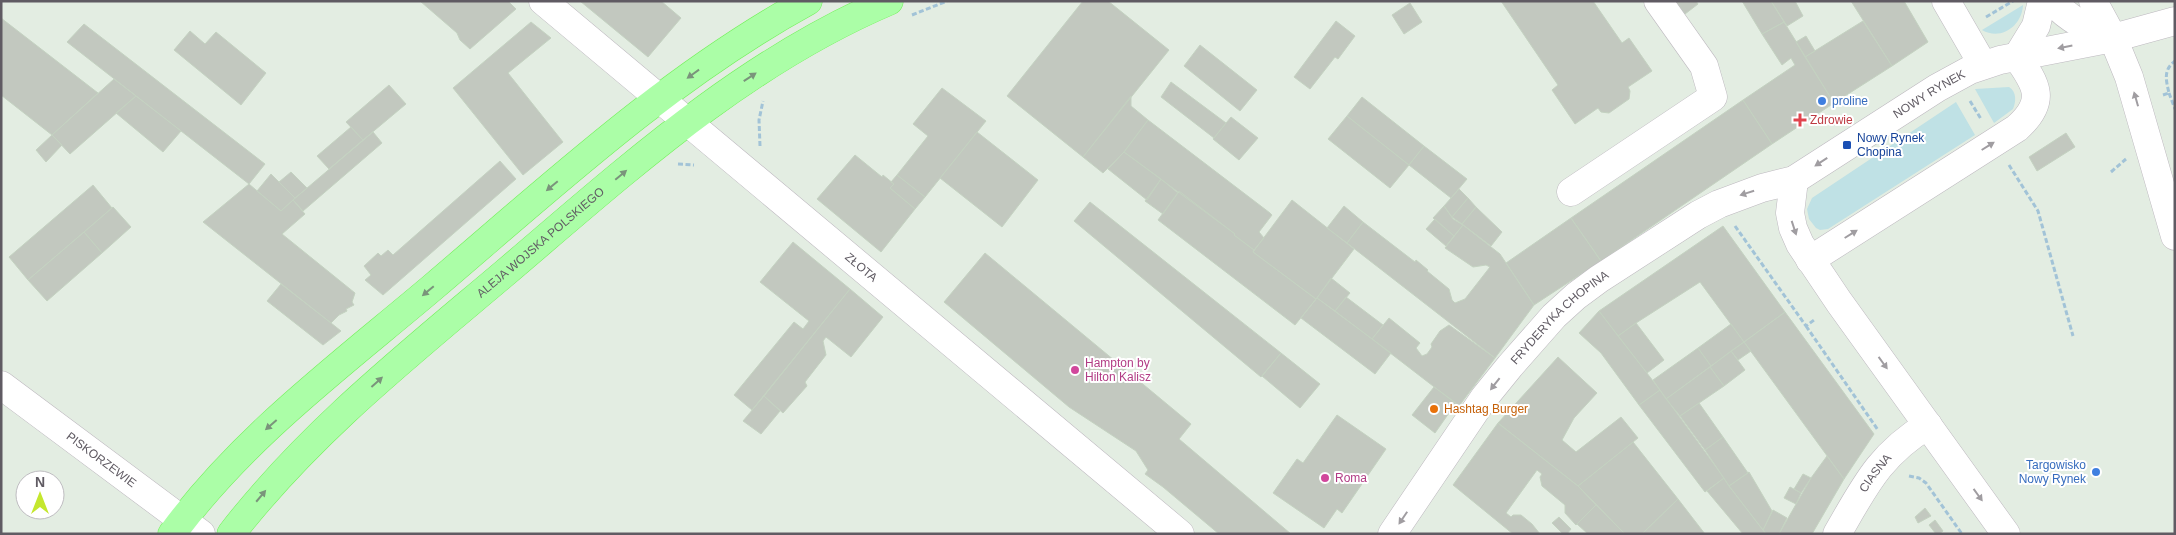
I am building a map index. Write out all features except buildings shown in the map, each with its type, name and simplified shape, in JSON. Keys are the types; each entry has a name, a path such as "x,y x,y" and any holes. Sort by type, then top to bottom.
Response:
{"main road":[{"path":"185,529 233,461 266,430 602,144 659,98 740,42 808,1"},
{"name":"ALEJA WOJSKA POLSKIEGO","path":"231,534 272,483 351,405 686,121 751,76 794,50 890,1"}],"street":[{"name":"ZŁOTA","path":"543,1 1180,534"},
{"path":"1572,192 1713,96 1704,66 1658,1"},
{"path":"1946,1 1983,65"},
{"path":"1810,260 2027,119 2034,108 2037,97 2035,85 2017,57 2036,26 2042,1"},
{"path":"2052,1 2074,21 2113,38"},
{"path":"2093,1 2113,38 2129,77 2175,236"},
{"name":"NOWY RYNEK","path":"1794,180 1955,77 1983,65 2113,38 2175,21"},
{"path":"2149,146 2175,188"},
{"path":"1794,180 1790,213 1793,228 1810,260 2006,534"},
{"name":"FRYDERYKA CHOPINA","path":"1392,534 1484,398 1533,338 1576,296 1705,211 1740,195 1794,180"},
{"name":"PISKORZEWIE","path":"1,385 185,529"},
{"name":"CIASNA","path":"1837,534 1870,478 1883,462 1895,448 1928,425"}],"path":[{"path":"1984,18 2014,1"},
{"path":"2175,61 2167,70 2166,79 2175,109"},
{"path":"2163,95 2169,93"},
{"path":"1966,95 1981,120"},
{"path":"2007,162 2038,211 2073,336"},
{"path":"1732,223 1878,428 1879,432 1876,438"},
{"path":"1806,326 1814,320"},
{"path":"1899,476 1919,478 1926,483 1962,534"}],"shaded area":[{"path":"2023,5 2019,19 2009,30 1996,34 1982,30"},
{"path":"2009,87 2012,89 2015,97 2013,109 1994,123 1975,89"},
{"path":"1956,102 1975,135 1828,229 1820,230 1816,228 1809,219 1807,209 1812,198"}],"place":[{"name":"proline","path":"1822,101"},
{"name":"Zdrowie","path":"1800,120"},
{"name":"Nowy Rynek Chopina","path":"1847,145"},
{"name":"Hampton by Hilton Kalisz","path":"1075,370"},
{"name":"Hashtag Burger","path":"1434,409"},
{"name":"Targowisko Nowy Rynek","path":"2096,472"},
{"name":"Roma","path":"1325,478"}]}
